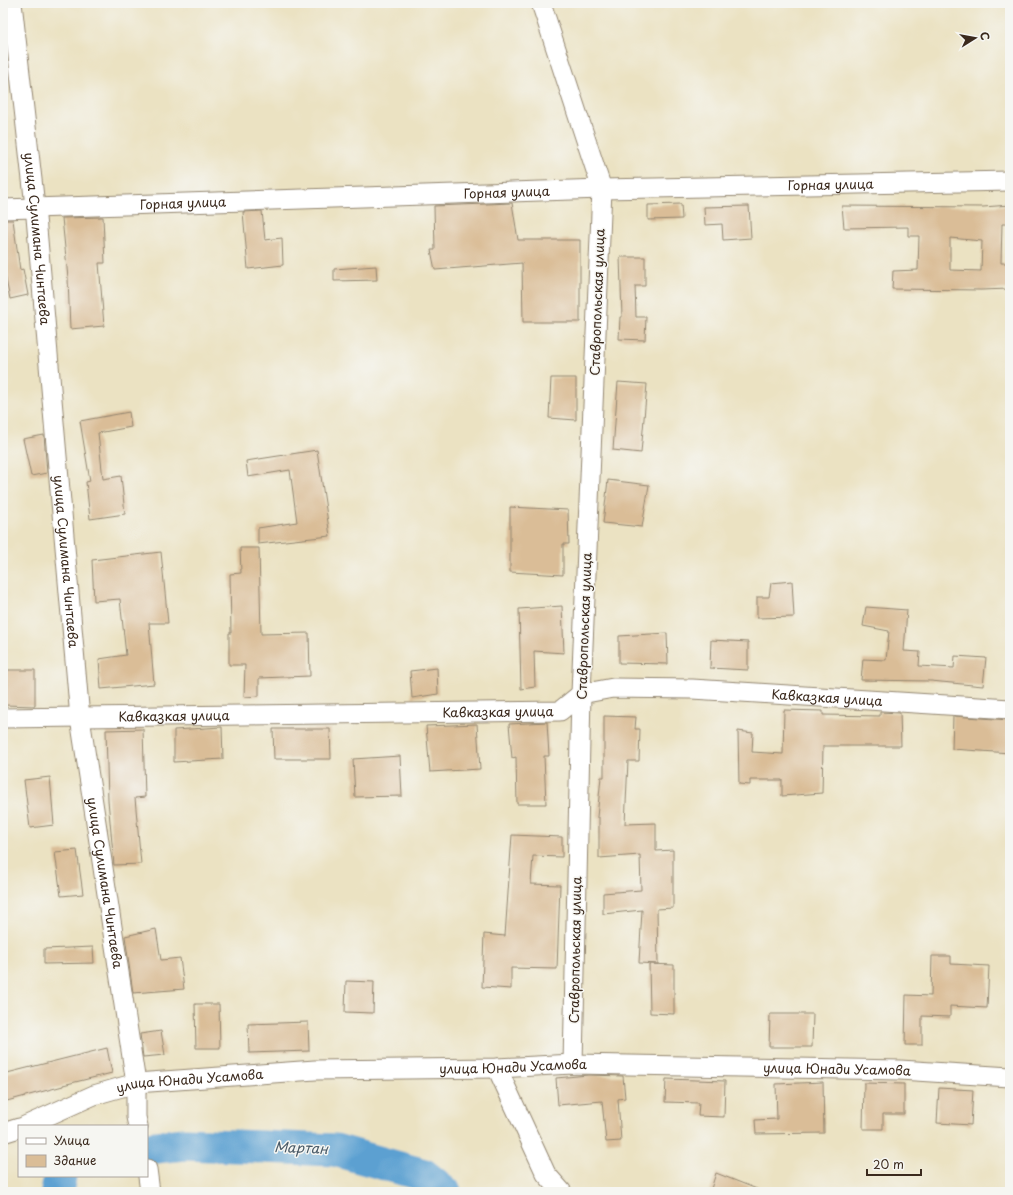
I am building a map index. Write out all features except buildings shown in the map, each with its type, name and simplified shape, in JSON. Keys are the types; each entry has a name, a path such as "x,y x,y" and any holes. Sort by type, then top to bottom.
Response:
{"street":[{"name":"улица Сулимана Чинтаева","path":"12,3 35,206 80,718 136,1082 137,1122"},
{"path":"541,3 602,189"},
{"name":"Горная улица","path":"3,208 602,189 1010,181"},
{"name":"Ставропольская улица","path":"573,1064 581,694 602,189"},
{"name":"Кавказкая улица","path":"3,718 560,710 581,694 614,688 692,689 1010,709"},
{"name":"улица Юнади Усамова","path":"26,1125 94,1095 136,1082 315,1070 497,1068 573,1064 900,1070 1010,1077"},
{"path":"497,1068 546,1174 562,1192"},
{"path":"3,1133 18,1128"}],"waterway":[{"name":"Мартан","path":"148,1148 184,1144 335,1150 424,1175 445,1192"},
{"name":"Мартан","path":"57,1192 60,1177"}]}
